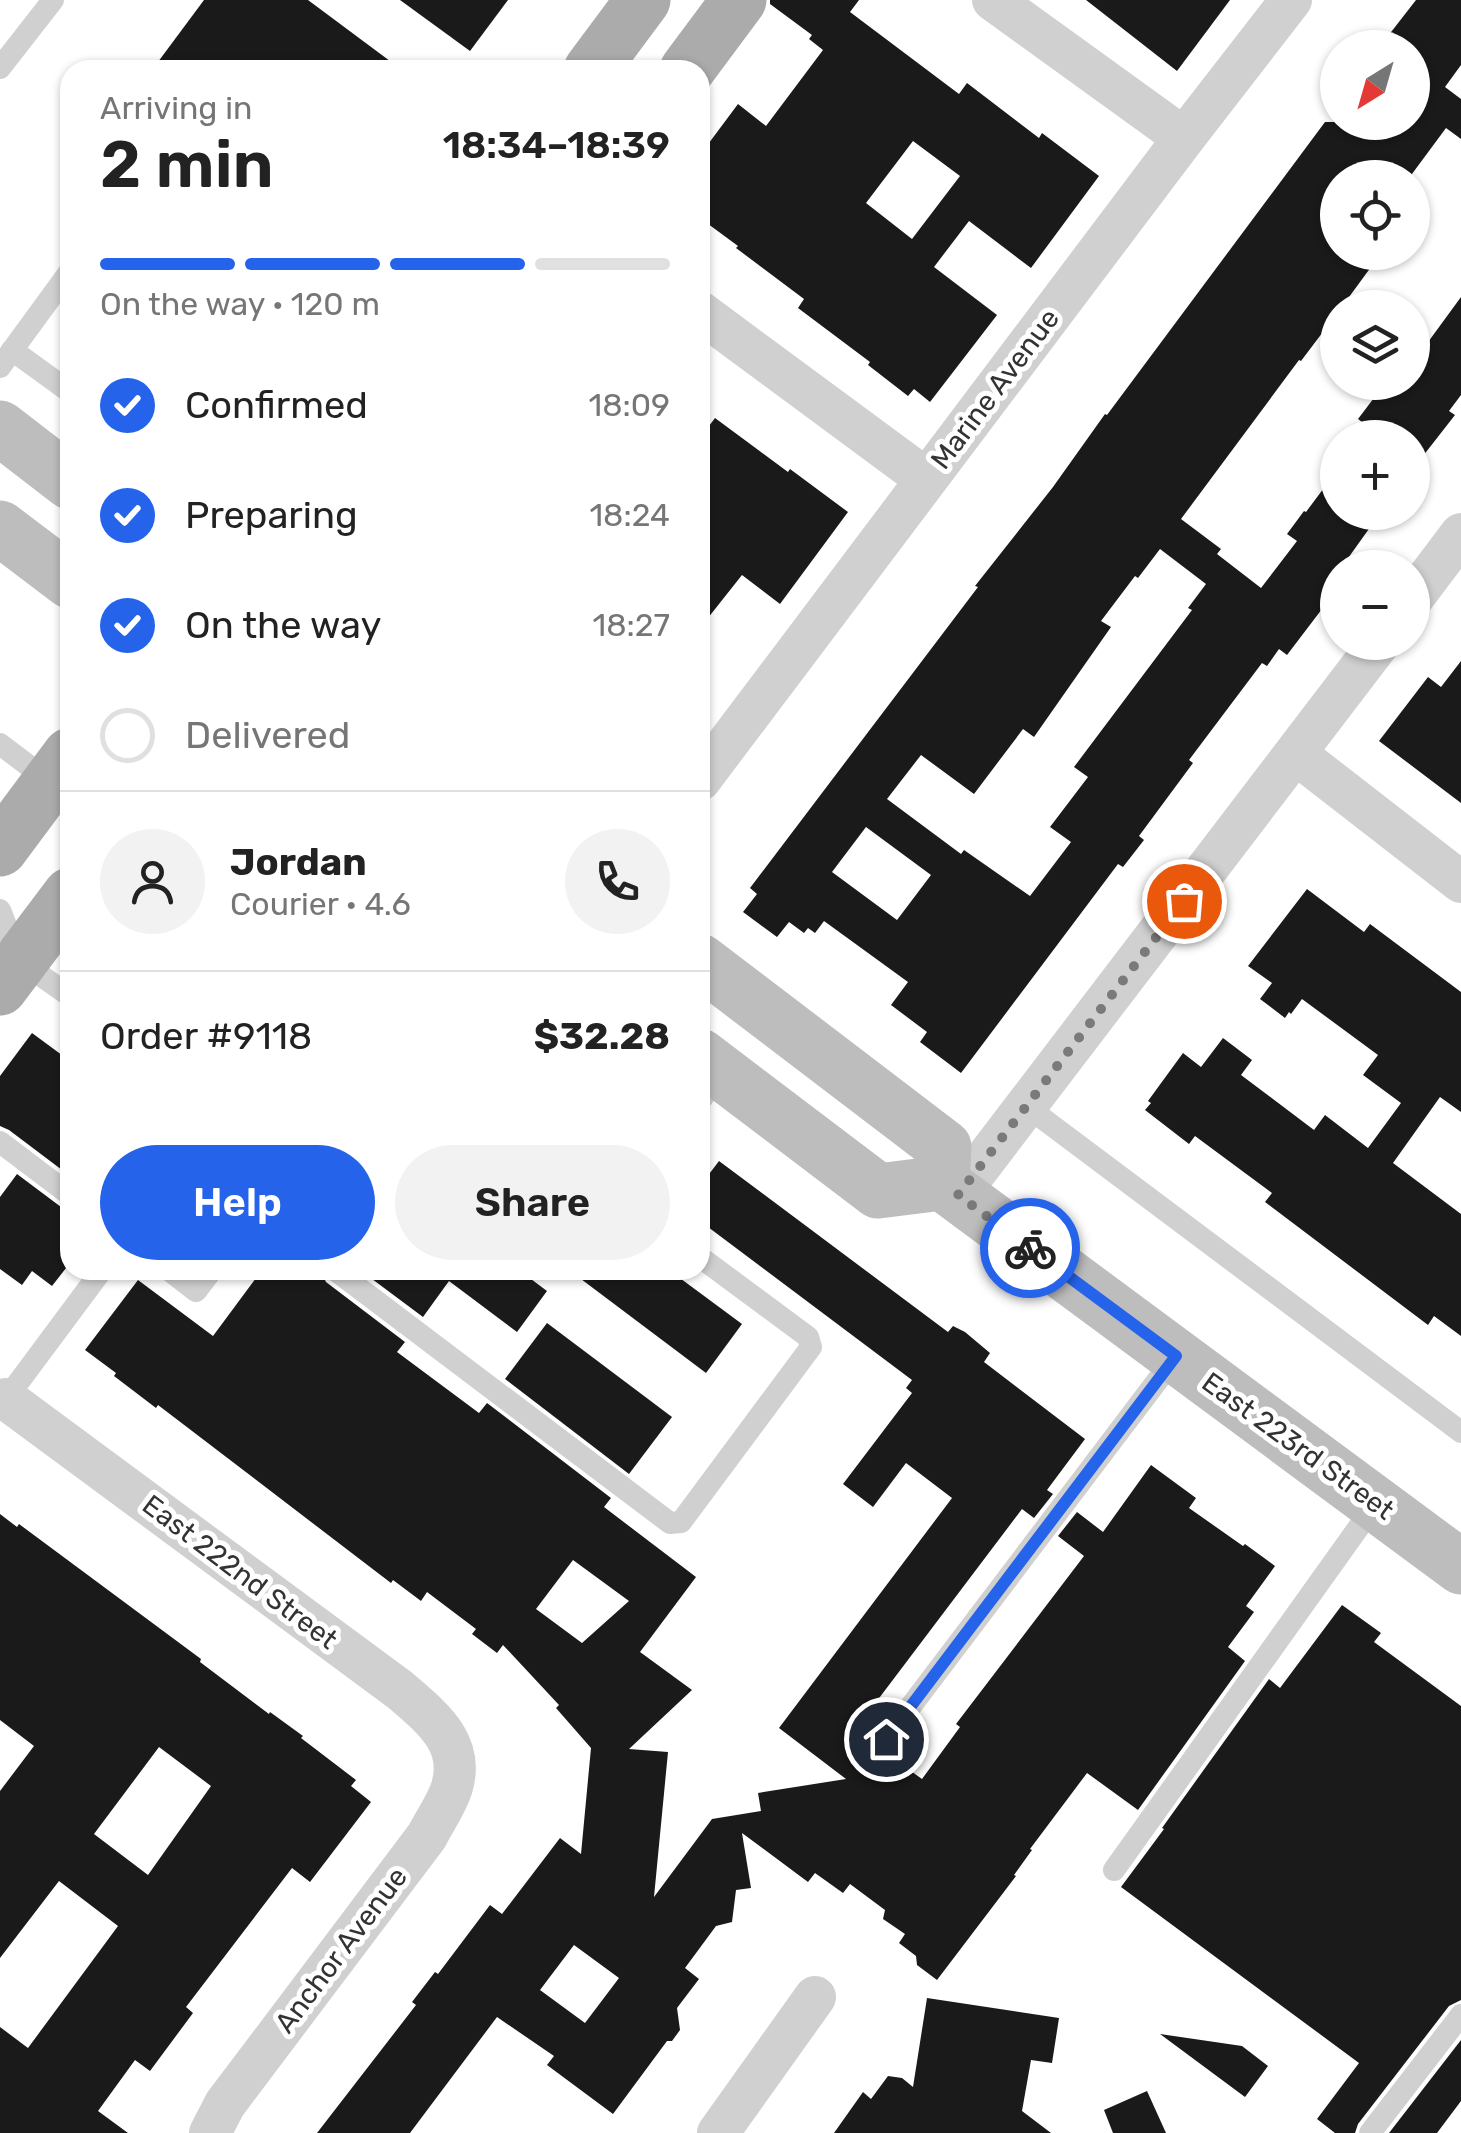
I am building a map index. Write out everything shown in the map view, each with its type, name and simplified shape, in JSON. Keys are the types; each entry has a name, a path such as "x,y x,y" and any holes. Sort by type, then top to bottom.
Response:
{"main road":[{"path":"598,60 643,0"},
{"path":"694,60 739,0"},
{"path":"0,428 60,474"},
{"path":"0,528 60,573"},
{"path":"0,850 60,768"},
{"path":"10,974 60,908"},
{"path":"710,969 944,1147 950,1189 878,1192 710,1078"},
{"name":"East 223rd Street","path":"950,1189 1461,1567"}],"street":[{"path":"993,0 1184,138"},
{"name":"Marine Avenue","path":"710,767 1292,0"},
{"path":"710,319 926,479"},
{"path":"1430,574 1461,534"},
{"path":"950,1189 1026,1106 1366,660"},
{"path":"1296,754 1461,882"},
{"name":"East 222nd Street","path":"6,1399 400,1690 440,1726 456,1760"},
{"name":"Anchor Avenue","path":"210,2133 226,2104 427,1836 452,1790 456,1760"},
{"path":"718,2133 814,1997"}],"lane":[{"path":"0,68 52,0"},
{"path":"60,285 6,359 60,387"},
{"path":"0,744 60,768"},
{"path":"0,910 10,974 60,992"},
{"path":"1026,1106 1461,1432"},
{"path":"0,1142 60,1187"},
{"path":"348,1280 670,1523 681,1522 811,1347 808,1337 710,1264"},
{"path":"6,1399 95,1280"},
{"path":"182,1280 196,1291 204,1280"},
{"path":"886,1739 1176,1356"},
{"path":"1114,1870 1376,1504"},
{"path":"1370,2133 1461,2015"}],"building":[{"path":"204,0 308,0 389,60 159,60"},
{"path":"400,0 508,0 470,51"},
{"path":"770,0 859,0 850,12 959,94 967,83 1039,138 1042,133 1099,176 1031,268 969,221 934,267 997,315 930,402 914,389 908,396 868,365 870,362 798,308 804,299 710,225 710,142 738,104 766,126 823,50 809,39 812,35 770,4","holes":["913,141 960,176 912,239 866,203"]},
{"path":"1086,0 1230,0 1177,71"},
{"path":"1416,0 1461,0 1461,65 1445,87 1461,99 1461,139 1446,128 1422,160 1320,160 1320,270 1369,270 1354,290 1320,290 1320,336 1181,519 1221,549 1217,554 1261,588 1297,541 1287,534 1320,493 1320,530 1368,530 1354,550 1320,550 1320,612 1287,655 1279,649 1267,666 1262,663 1189,760 1193,763 1139,836 1144,840 1123,867 1118,864 961,1073 920,1042 927,1032 891,1005 908,982 824,921 815,933 808,928 804,933 789,922 777,937 743,912 757,894 750,888 1320,129 1320,140 1430,140 1430,30 1393,30","holes":["1160,549 1206,584 1188,608 1192,610 1074,767 1088,777 1050,827 1071,842 1030,896 964,850 961,854 887,799 921,755 974,794 1023,729 1034,737 1111,627 1101,621","866,827 931,875 897,920 832,872"]},
{"path":"1461,297 1461,395 1449,411 1455,415 1430,447 1430,420 1358,419 1372,400 1430,400 1430,339"},
{"path":"715,418 848,512 780,604 742,575 710,615 710,425"},
{"path":"1461,661 1461,803 1379,741 1428,677 1441,687"},
{"path":"1307,889 1364,932 1370,924 1461,992 1461,1112 1440,1097 1393,1163 1461,1214 1461,1336 1434,1316 1428,1325 1265,1202 1272,1193 1195,1136 1189,1144 1145,1110 1183,1053 1201,1067 1223,1038 1252,1060 1241,1075 1314,1130 1325,1115 1368,1148 1401,1103 1363,1075 1378,1055 1302,999 1285,1018 1260,999 1272,983 1248,966"},
{"path":"32,1033 60,1054 60,1168 0,1126 0,1076"},
{"path":"719,1161 948,1332 953,1326 965,1332 990,1353 984,1362 1085,1439 1047,1490 1053,1494 1034,1518 1022,1509 855,1730 878,1751 922,1779 960,1727 956,1724 1084,1556 1058,1536 1077,1512 1103,1532 1151,1465 1196,1498 1189,1508 1275,1566 1246,1606 1254,1612 1228,1647 1245,1661 1138,1810 1087,1773 937,1980 917,1965 916,1956 899,1943 905,1934 883,1919 885,1910 850,1884 843,1893 815,1873 808,1882 742,1833 751,1888 736,1890 732,1922 716,1926 685,1968 699,1979 677,2008 680,2030 672,2041 667,2041 613,2114 547,2065 554,2056 497,2017 410,2133 317,2133 416,2005 412,2002 490,1905 502,1914 560,1838 581,1854 591,1748 556,1708 559,1705 503,1645 497,1653 472,1634 476,1629 427,1592 421,1601 393,1580 391,1583 158,1405 156,1408 85,1350 138,1280 213,1336 255,1280 325,1280 405,1342 397,1352 479,1413 487,1403 611,1498 604,1507 696,1577 640,1652 692,1690 629,1749 668,1752 654,1897 712,1819 761,1811 758,1793 846,1779 779,1728 952,1498 906,1463 873,1507 843,1484 912,1393 906,1388 912,1380 710,1228 710,1173","holes":["573,1560 629,1601 582,1643 536,1609","574,1945 619,1978 585,2023 540,1990"]},
{"path":"17,1174 60,1206 60,1276 52,1286 32,1271 22,1285 0,1269 0,1197"},
{"path":"373,1280 532,1280 547,1291 517,1332 449,1281 423,1317"},
{"path":"582,1280 683,1280 742,1324 706,1373"},
{"path":"547,1323 672,1417 629,1474 505,1379"},
{"path":"0,1514 17,1527 19,1524 303,1736 356,1780 351,1786 371,1802 310,1882 292,1868 186,2007 193,2013 150,2071 135,2060 98,2111 128,2133 0,2133 0,2027 28,2048 118,1926 59,1881 0,1958 0,1791 34,1746 0,1720","holes":["159,1747 211,1786 148,1875 94,1834"]},
{"path":"1342,1605 1381,1633 1374,1642 1461,1706 1461,2000 1449,2006 1355,2133 1335,2133 1317,2119 1359,2063 1121,1887 1269,1679 1280,1688"},
{"path":"927,1998 1059,2018 1052,2063 1031,2060 1022,2111 1051,2133 834,2133 863,2092 871,2099 888,2076 902,2078 913,2087"},
{"path":"1160,2034 1242,2046 1268,2066 1245,2097"},
{"path":"1461,2040 1461,2101 1437,2133 1389,2133"},
{"path":"1147,2091 1166,2133 1113,2133 1104,2110"}],"way so far":[{"path":"1030,1248 958,1195 1184,901"}],"route":[{"path":"886,1739 1176,1356 1030,1248"}]}
